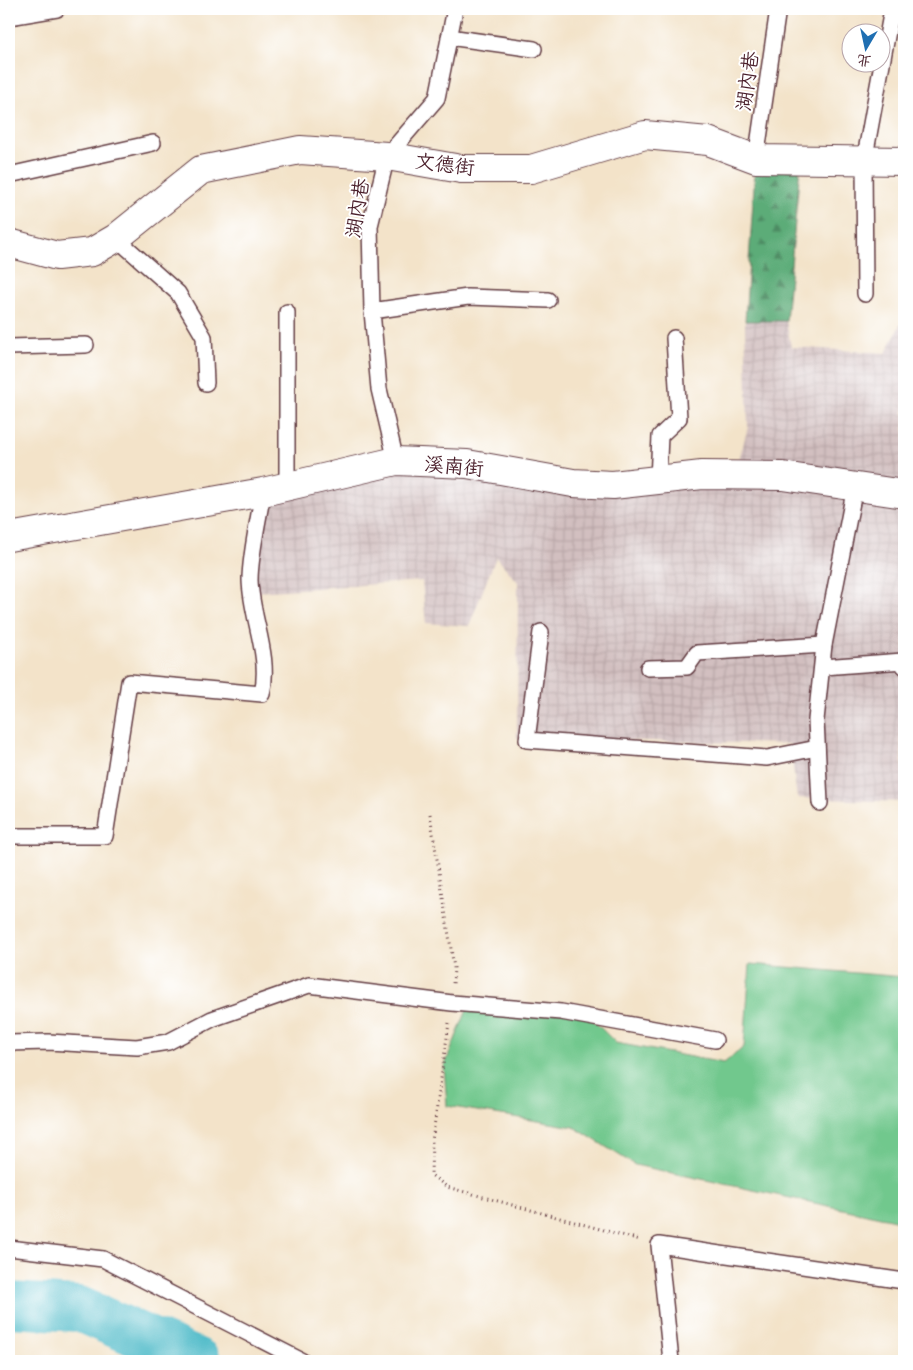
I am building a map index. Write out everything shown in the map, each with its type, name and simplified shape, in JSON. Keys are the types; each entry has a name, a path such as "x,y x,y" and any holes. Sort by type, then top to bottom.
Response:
{"street":[{"name":"文德街","path":"9,243 57,256 92,252 116,238 201,170 300,150 387,156 461,169 531,169 645,135 708,141 756,159 864,162 904,161"},
{"name":"溪南街","path":"9,537 275,489 396,461 467,464 573,483 614,485 702,475 783,476 904,494"}],"lane":[{"path":"9,17 57,9"},
{"name":"湖內巷","path":"396,461 379,389 372,311 370,226 387,156 437,98 454,9"},
{"name":"湖內巷","path":"756,159 778,9"},
{"path":"865,294 864,162 892,9"},
{"path":"449,37 534,50"},
{"path":"9,175 154,143"},
{"path":"116,238 178,293 204,337 206,383"},
{"path":"372,311 468,297 548,300"},
{"path":"9,836 105,836 129,682 262,694 264,684 263,655 250,580 275,489 287,312"},
{"path":"658,480 660,436 679,418 674,338"},
{"path":"9,347 86,345"},
{"path":"820,803 816,720 824,645 854,487"},
{"path":"541,632 527,740 767,758 817,748"},
{"path":"648,668 687,667 697,653 824,645"},
{"path":"823,667 904,661 904,666"},
{"path":"9,1043 48,1042 137,1047 168,1042 212,1019 309,985 452,1003 561,1012 715,1040"},
{"path":"671,1361 658,1245 904,1281"},
{"path":"9,1248 103,1259 302,1361"}],"path":[{"path":"430,814 454,968 452,1003 432,1141 431,1175 447,1186 658,1245"}],"shaded area":[{"path":"904,317 904,733 900,734 904,802 797,798 790,744 517,738 518,582 496,557 469,626 426,623 422,581 255,592 255,482 451,456 516,478 734,478 748,427 745,321 786,321 791,347 886,353"}],"green space":[{"path":"756,155 801,156 786,321 745,321"},
{"path":"750,964 904,977 904,1222 635,1165 574,1127 447,1106 444,1067 469,1005 587,1014 616,1043 724,1063 744,1047"}],"waterway":[{"path":"9,1305 79,1309 198,1361"}]}
